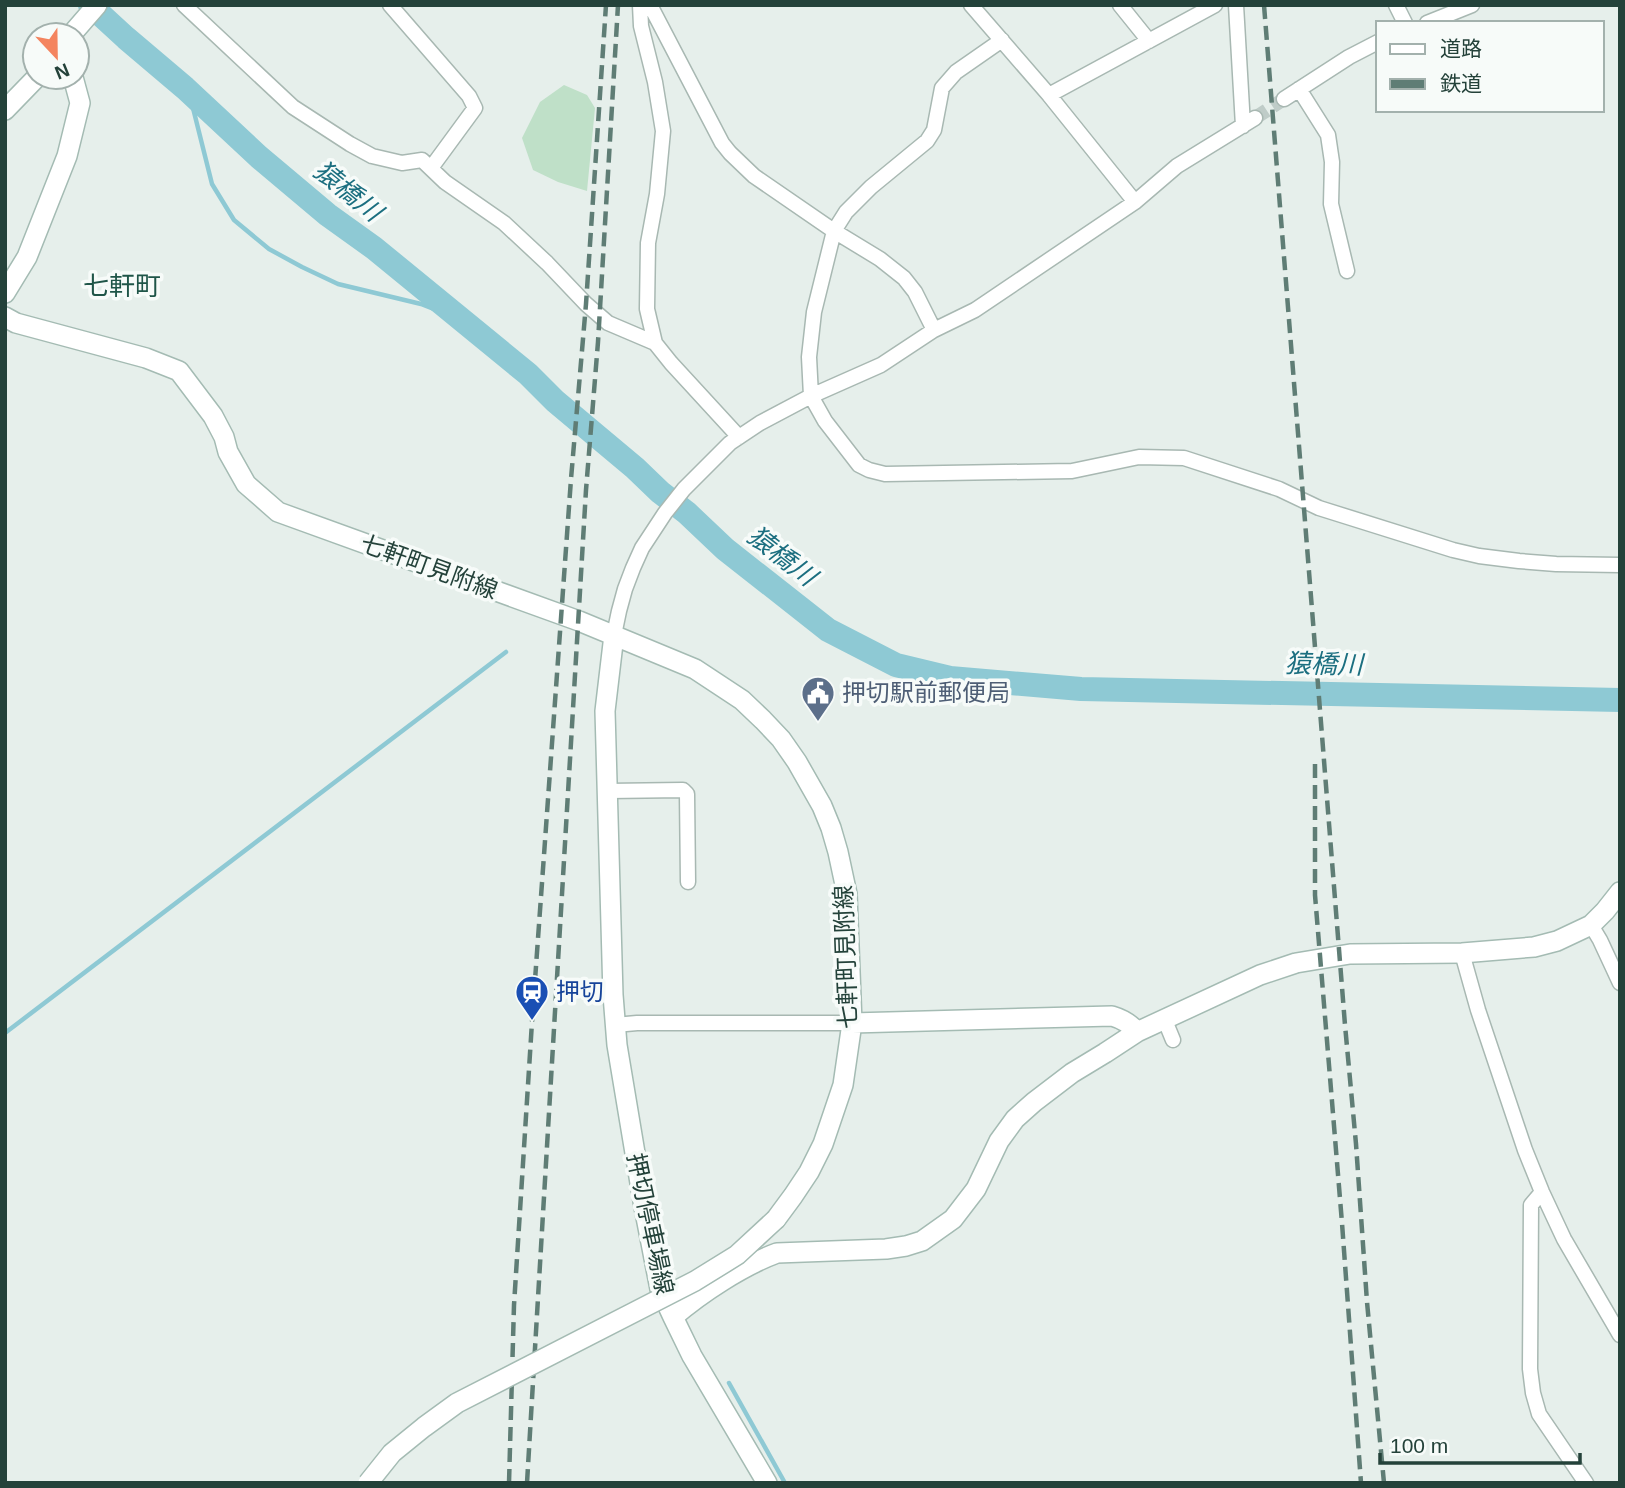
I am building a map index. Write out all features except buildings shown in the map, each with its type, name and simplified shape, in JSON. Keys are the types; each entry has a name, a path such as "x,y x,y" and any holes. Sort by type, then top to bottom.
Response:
{"main road":[{"path":"83,21 97,5"},
{"path":"5,110 23,91"},
{"path":"5,293 27,257 67,156 80,103 77,91"},
{"name":"七軒町見附線","path":"5,317 16,323 146,358 179,371 213,416 246,484 278,512 562,615 695,669 742,700 781,739 811,783 831,828 847,894 852,1023 843,1084 824,1144 793,1196 776,1219 737,1255 695,1281 457,1403 392,1453 368,1483"},
{"name":"押切停車場線","path":"614,635 605,711 615,1025 653,1257 660,1289 692,1356 766,1483"},
{"path":"673,1317 691,1301 725,1280 762,1259 777,1254 886,1249 922,1241 953,1219 975,1189 999,1142 1015,1119 1072,1073 1164,1018 1260,975 1296,963 1350,954 1462,953 1534,947 1557,941 1591,925 1620,892"},
{"path":"852,1023 1112,1016 1132,1026 1137,1032"}],"street":[{"path":"184,5 293,107 372,156 402,163 422,160 445,182 504,223 608,323 655,343"},
{"path":"390,5 469,96 475,108 431,169"},
{"path":"640,5 640,26 655,82 663,131 657,194 648,243 647,309 655,343 739,437"},
{"path":"650,5 722,143 730,153 754,176 904,278 915,292 934,330"},
{"path":"971,5 1049,95 1135,202"},
{"path":"1120,5 1149,41"},
{"path":"1049,95 1215,5"},
{"path":"614,635 625,589 642,548 665,513 713,458 760,423 811,396 881,365 934,330 975,310 1135,202 1177,166 1249,122 1236,5"},
{"path":"1396,5 1404,21"},
{"path":"1432,21 1472,5"},
{"path":"1002,40 956,72 942,88 934,130 927,141 870,187 846,212 834,231 814,312 809,357 811,396 825,421 859,465 885,474 1072,471 1139,457 1184,458 1279,489 1319,508 1453,550 1519,561 1620,565"},
{"path":"1284,99 1349,57 1376,43"},
{"path":"1299,89 1328,135 1332,162 1331,204 1347,271"},
{"path":"608,791 683,790 687,794 688,882"},
{"path":"1591,925 1620,983"},
{"path":"1462,953 1478,1010 1525,1150 1542,1192 1564,1239 1620,1335"},
{"path":"1164,1018 1173,1040"},
{"path":"615,1025 852,1023"},
{"path":"1542,1192 1531,1205 1530,1368 1533,1393 1539,1414 1586,1483"}],"green space":[{"path":"564,85 587,95 595,108 587,191 558,182 533,170 522,138 540,102"}],"waterway":[{"name":"猿橋川","path":"90,5 259,157 528,374 555,401 687,513 725,549 828,630 896,665 950,678 1081,689 1620,700"},
{"path":"185,88 193,108 212,184 234,220 269,249 338,284 421,304 459,319 477,333"},
{"path":"5,1033 506,652"},
{"path":"729,1383 785,1483"}],"tunnel":[{"path":"1255,118 1284,99"}],"railway":[{"path":"509,1483 514,1305 532,1022 606,5"},
{"path":"527,1483 586,490 598,342 618,5"},
{"path":"1264,5 1367,1302 1384,1483"},
{"path":"1315,764 1315,895 1361,1483"}],"place":[{"name":"押切駅前郵便局","path":"818,723"},
{"name":"押切","path":"532,1022"}],"district":[{"name":"七軒町","path":"122,286"}]}
